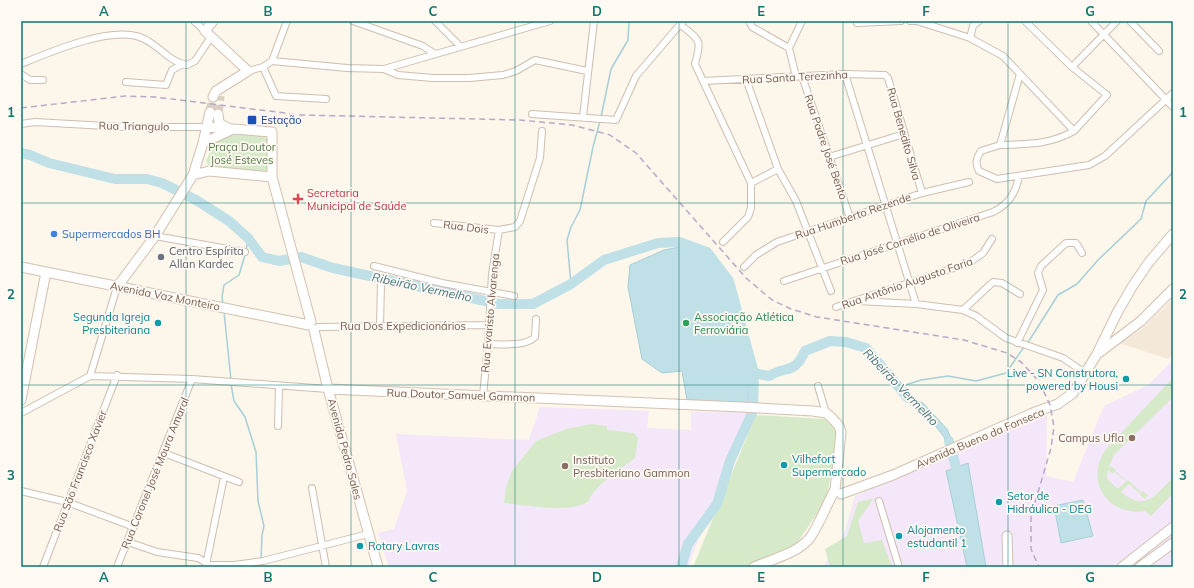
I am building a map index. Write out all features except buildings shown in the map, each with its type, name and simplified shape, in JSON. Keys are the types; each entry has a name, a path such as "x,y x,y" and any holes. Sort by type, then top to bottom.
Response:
{"main road":[{"path":"213,21 208,34 248,71 218,93"},
{"path":"117,286 155,236 191,178 199,158 207,127 214,113 220,125 233,129"},
{"path":"207,127 233,129"},
{"path":"203,143 233,129"},
{"name":"Avenida Pedro Sales","path":"233,129 272,132 272,177 313,326 328,389 378,567"},
{"path":"199,158 208,171"},
{"path":"191,178 208,171 272,177"},
{"path":"1097,354 1116,313 1132,287 1149,262 1173,234"},
{"name":"Avenida Vaz Monteiro","path":"21,267 313,326"},
{"path":"21,400 46,272"},
{"path":"1097,354 1109,343 1141,321 1173,289"},
{"name":"Avenida Bueno da Fonseca","path":"836,494 893,475 1035,412 1058,404 1073,393 1097,354"},
{"name":"Rua Doutor Samuel Gammon","path":"328,389 741,407 801,410 826,413"},
{"path":"754,567 794,551 803,545 814,533 836,494 841,432 835,420 826,413"},
{"path":"1122,567 1173,527"},
{"path":"1007,536 1008,567"},
{"path":"1140,567 1173,544"}],"street":[{"path":"126,82 166,85 172,70 183,64 193,63 208,34 194,21"},
{"path":"248,71 263,67 272,61 288,21"},
{"path":"353,21 423,46 435,54"},
{"path":"435,21 461,47"},
{"path":"272,61 347,68 384,69 549,21"},
{"path":"583,117 587,71 594,21"},
{"path":"749,22 752,27 789,48 802,21"},
{"path":"858,21 857,23 901,21"},
{"path":"910,21 970,38 1003,56 1074,131"},
{"path":"970,38 973,26 979,21"},
{"path":"1025,21 1072,67 1107,95 1074,131 1059,140 1036,144 1000,145 980,151 976,158 978,171 997,179 1074,168 1097,162 1173,93"},
{"path":"1090,21 1173,107"},
{"path":"1072,67 1118,21"},
{"path":"1130,21 1159,51"},
{"path":"532,114 611,120 617,119 624,99 636,76 682,23 699,43 695,64 752,183 748,217 723,242"},
{"path":"21,64 79,42 116,34 142,38 183,64"},
{"name":"Rua Padre José Bento","path":"789,48 850,218"},
{"path":"384,69 398,75 433,78 469,78 503,75 538,60 587,71"},
{"path":"263,67 276,96 326,99"},
{"path":"21,74 30,80 43,80"},
{"path":"845,74 911,282 916,304"},
{"name":"Rua Santa Terezinha","path":"704,81 845,74 881,74 887,76"},
{"path":"1000,145 1020,74"},
{"name":"Rua Benedito Silva","path":"887,76 922,193"},
{"path":"746,79 778,169 796,201 831,291"},
{"name":"Rua Triangulo","path":"21,124 62,123 124,127 207,127"},
{"path":"499,230 511,229 520,221 540,158 542,131"},
{"path":"829,157 904,134"},
{"path":"752,183 778,169"},
{"name":"Rua José Cornélio de Oliveira","path":"784,281 1001,208 1014,194 1019,177"},
{"name":"Rua Humberto Rezende","path":"744,267 767,247 808,231 922,193 969,182"},
{"name":"Rua Dois","path":"434,223 499,230"},
{"name":"Rua Evaristo Alvarenga","path":"482,396 488,344 490,294 499,230"},
{"path":"155,236 245,252"},
{"name":"Rua Antônio Augusto Faria","path":"836,307 978,258 988,247 992,239"},
{"path":"1017,343 1043,290 1038,273 1041,266 1066,243 1076,243 1082,253"},
{"path":"374,266 490,294 514,296"},
{"path":"963,310 988,285 995,282 1002,283 1020,294"},
{"path":"380,326 381,284"},
{"path":"90,376 117,286"},
{"path":"857,301 916,304 963,310 976,316 1006,338 1063,358 1085,373"},
{"path":"488,344 515,343 532,340 535,337 536,319"},
{"name":"Rua Dos Expedicionários","path":"313,326 489,325"},
{"name":"Rua Doutor Samuel Gammon","path":"21,413 90,376 117,375 192,379 328,389"},
{"name":"Rua São Francisco Xavier","path":"43,567 117,375"},
{"name":"Rua Coronel José Moura Amaral","path":"117,567 164,453 192,379"},
{"path":"278,426 279,386"},
{"path":"818,386 826,413"},
{"path":"164,453 239,482"},
{"path":"205,565 224,477"},
{"path":"312,488 321,546 326,567"},
{"path":"21,491 67,502 134,527"},
{"path":"879,501 899,567"},
{"path":"128,542 156,552 198,558 205,565 220,565 248,564 368,534"}],"shaded area":[{"path":"1173,299 1173,353 1168,359 1119,343 1141,330"},
{"name":"Campus Ufla","path":"1173,360 1173,567 823,567 844,534 855,496 1047,412 1046,476 1073,482 1104,406 1148,385"},
{"name":"Instituto Presbiteriano Gammon","path":"540,407 649,411 647,428 691,430 691,412 747,412 688,567 389,567 378,533 394,529 407,491 396,434 529,440"}],"green space":[{"name":"Praça Doutor José Esteves","path":"224,134 260,135 267,138 267,173 212,170 206,162 214,140"},
{"path":"1171,380 1173,397 1114,455 1108,469 1111,466 1142,493 1143,491 1148,495 1145,499 1129,484 1121,492 1129,498 1137,501 1149,499 1155,495 1173,477 1173,493 1151,516 1145,511 1131,511 1120,508 1110,502 1103,493 1098,483 1097,472 1100,460 1107,448","holes":["1108,470 1113,474 1114,472 1126,481 1118,489 1107,479"]},
{"name":"Vilhefort Supermercado","path":"756,415 825,419 837,432 827,499 795,546 743,567 693,567"},
{"path":"591,424 607,426 607,430 634,433 638,438 635,458 602,484 591,496 589,501 581,505 560,508 504,503 506,487 512,471 536,441 566,429"},
{"path":"874,498 858,521 864,543 882,540 892,567 830,567 825,549 847,536 858,502"}],"water":[{"name":"Associação Atlética Ferroviária","path":"685,246 706,254 724,278 751,369 748,403 687,400 682,371 662,373 642,359 628,287 630,265 664,250"},
{"path":"903,388 913,399 923,403 947,429 954,445 948,448 944,437 925,413 910,405 897,389"},
{"path":"968,463 986,567 967,567 946,471"},
{"path":"1083,500 1093,536 1061,543 1054,506"}],"waterway":[{"path":"601,117 611,69 628,40 629,21"},
{"path":"571,284 567,240 571,227 580,210 600,121"},
{"name":"Ribeirão Vermelho","path":"21,153 49,163 115,179 147,179 162,183 196,200 229,221 248,238 262,257 279,261 301,257 333,268 499,304 533,304 571,284 604,260 658,243 679,242 707,252 729,281 754,373 769,376 794,367 801,359 805,351 830,341 846,342 866,348 908,398"},
{"path":"1027,344 1058,295 1077,284 1098,260 1141,219 1146,201 1173,172"},
{"path":"246,251 248,238"},
{"path":"223,304 222,297 224,285 239,275 245,255"},
{"path":"224,312 231,380"},
{"path":"899,387 921,380 948,376 976,381 1006,373 1024,347"},
{"name":"Ribeirão Vermelho","path":"681,567 688,544 717,504 730,461 753,411 754,373"},
{"path":"231,384 234,401 245,417 256,452 258,501 264,526 261,559"},
{"name":"Ribeirão Vermelho","path":"949,441 959,479"}],"tunnel":[{"path":"218,114 220,96"},
{"path":"210,112 213,97"}],"railway":[{"path":"21,108 125,96 155,97 301,115 520,120 572,125 610,135 636,153 746,278 772,300 791,309 817,317 964,340 1007,353 1021,362 1035,377 1043,390 1050,405 1054,427 1051,448 1031,516 1031,549 1039,567"}],"place":[{"name":"Estação","path":"252,120"},
{"name":"Secretaria Municipal de Saúde","path":"298,199"},
{"name":"Supermercados BH","path":"54,234"},
{"name":"Centro Espírita Allan Kardec","path":"161,257"},
{"name":"Segunda Igreja Presbiteriana","path":"158,323"},
{"name":"Associação Atlética Ferroviária","path":"686,323"},
{"name":"Live - SN Construtora, powered by Housi","path":"1126,379"},
{"name":"Campus Ufla","path":"1132,438"},
{"name":"Vilhefort Supermercado","path":"784,465"},
{"name":"Instituto Presbiteriano Gammon","path":"565,466"},
{"name":"Setor de Hidráulica - DEG","path":"999,502"},
{"name":"Alojamento estudantil 1","path":"899,536"},
{"name":"Rotary Lavras","path":"360,546"}]}
